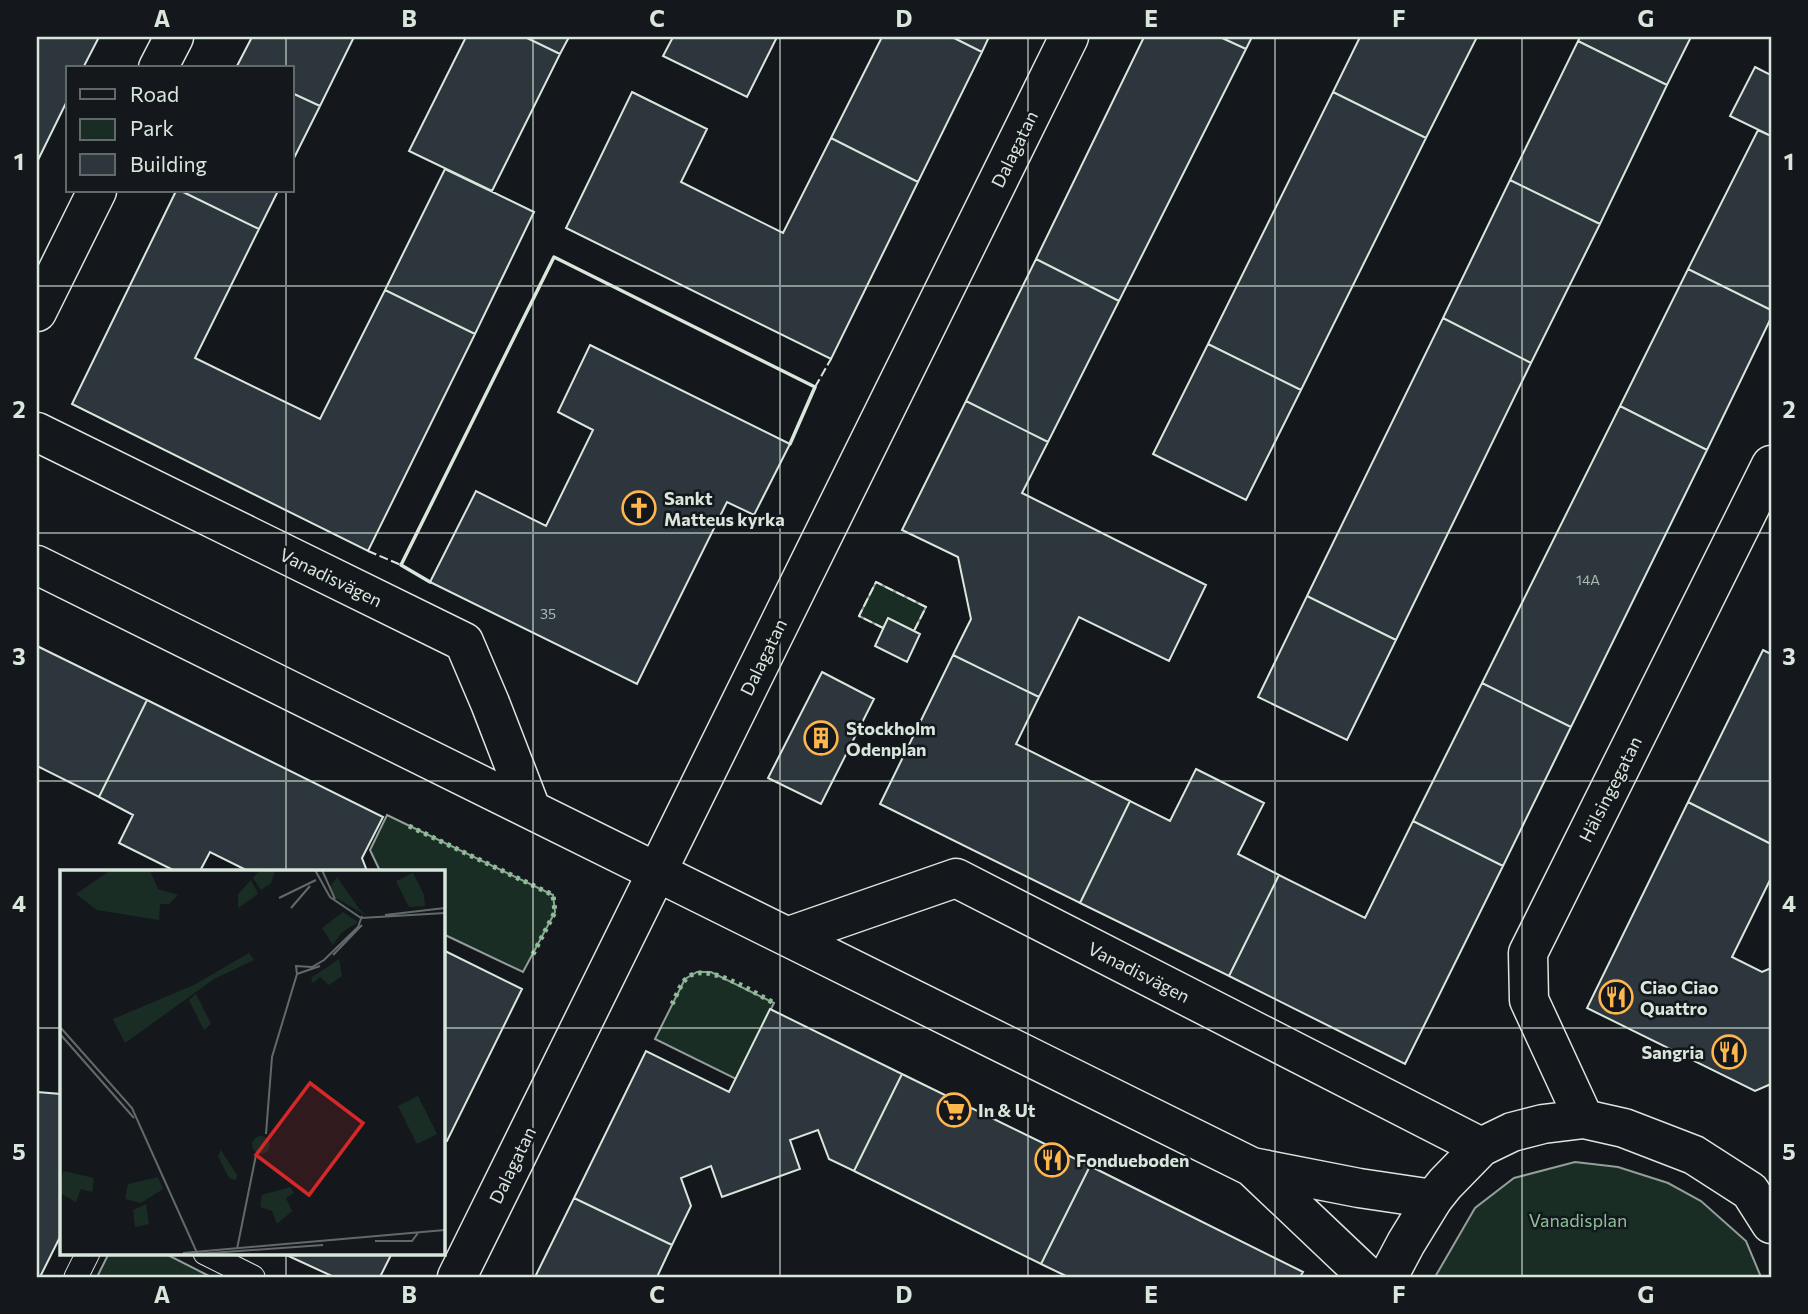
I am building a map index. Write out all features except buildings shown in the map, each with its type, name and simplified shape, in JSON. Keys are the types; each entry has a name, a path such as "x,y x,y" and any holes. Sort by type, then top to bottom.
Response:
{"street":[{"path":"159,66 174,37"},
{"name":"Dalagatan","path":"457,1277 1069,37"},
{"path":"37,312 97,192"},
{"name":"Vanadisvägen","path":"37,432 464,642 531,809"},
{"name":"Hälsingegatan","path":"1584,1119 1529,1000 1528,953 1771,465"},
{"path":"37,565 1252,1167 1433,1199"},
{"name":"Vanadisvägen","path":"789,936 956,878 1481,1147"},
{"path":"1388,1277 1433,1199 1481,1147 1512,1132 1543,1124 1584,1119 1624,1128 1694,1156 1761,1190 1771,1224"},
{"path":"1252,1167 1368,1277"}],"lane":[{"path":"76,1277 88,1254"},
{"path":"207,1254 253,1277"}],"green space":[{"path":"876,582 926,607 914,631 888,619 883,628 859,616"},
{"path":"387,815 553,895 555,912 523,972 444,934 444,870 380,870 370,850"},
{"path":"697,972 711,972 774,1003 736,1079 655,1039 685,979"},
{"name":"Vanadisplan","path":"1575,1162 1618,1167 1668,1183 1701,1201 1746,1241 1761,1277 1435,1277 1475,1208 1514,1178"},
{"path":"108,1254 166,1254 211,1277 97,1277"}],"hedge":[{"path":"409,826 553,895 555,912 532,956"},
{"path":"672,1004 685,980 693,974 704,973 729,979 774,1003"}],"fence":[{"path":"815,387 831,359"},
{"path":"368,551 401,565"},
{"path":"883,628 859,616 876,582 926,607 914,631"}],"wall":[{"path":"430,582 401,565 554,257 815,387 790,444"}],"place":[{"name":"Sankt Matteus kyrka","path":"639,508"},
{"name":"Stockholm Odenplan","path":"821,738"},
{"name":"Ciao Ciao Quattro","path":"1616,997"},
{"name":"Sangria","path":"1729,1052"},
{"name":"In & Ut","path":"954,1110"},
{"name":"Fondueboden","path":"1052,1160"}]}
